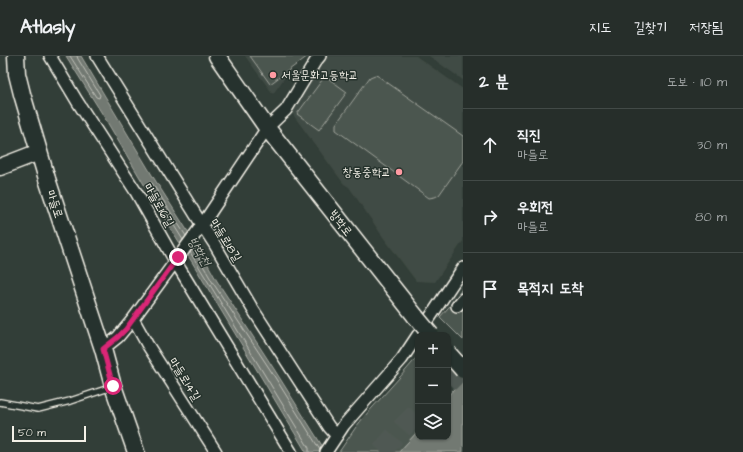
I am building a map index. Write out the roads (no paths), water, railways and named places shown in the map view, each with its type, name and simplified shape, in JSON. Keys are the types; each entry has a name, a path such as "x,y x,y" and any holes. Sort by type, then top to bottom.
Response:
{"main road":[{"name":"마들로","path":"16,56 17,74 39,152 103,349 113,386 136,452"},
{"name":"방학로","path":"217,56 266,128 428,332"},
{"path":"0,167 39,152"},
{"path":"451,357 463,370"}],"street":[{"name":"마들로16길","path":"50,56 81,108 136,192 177,259 291,452"},
{"name":"마들로18길","path":"97,56 199,228 215,244 252,308 329,428 337,436"},
{"path":"103,349 118,337 133,319 199,228 266,128 286,110 320,56"},
{"path":"420,332 463,268"},
{"name":"마들로14길","path":"133,319 216,452"},
{"path":"328,449 344,425 402,359 415,340"}],"lane":[{"path":"0,402 38,409 70,401 113,386"}],"water":[{"name":"방학천","path":"66,56 81,56 155,180 201,252 217,281 326,452 306,452"},
{"path":"463,378 463,452 399,452 415,434 415,440 451,440 451,392"}],"tunnel":[{"path":"451,379 463,367"},
{"path":"381,452 415,415"}],"place":[{"name":"서울문화고등학교","path":"273,75"},
{"name":"창동중학교","path":"399,172"}]}
